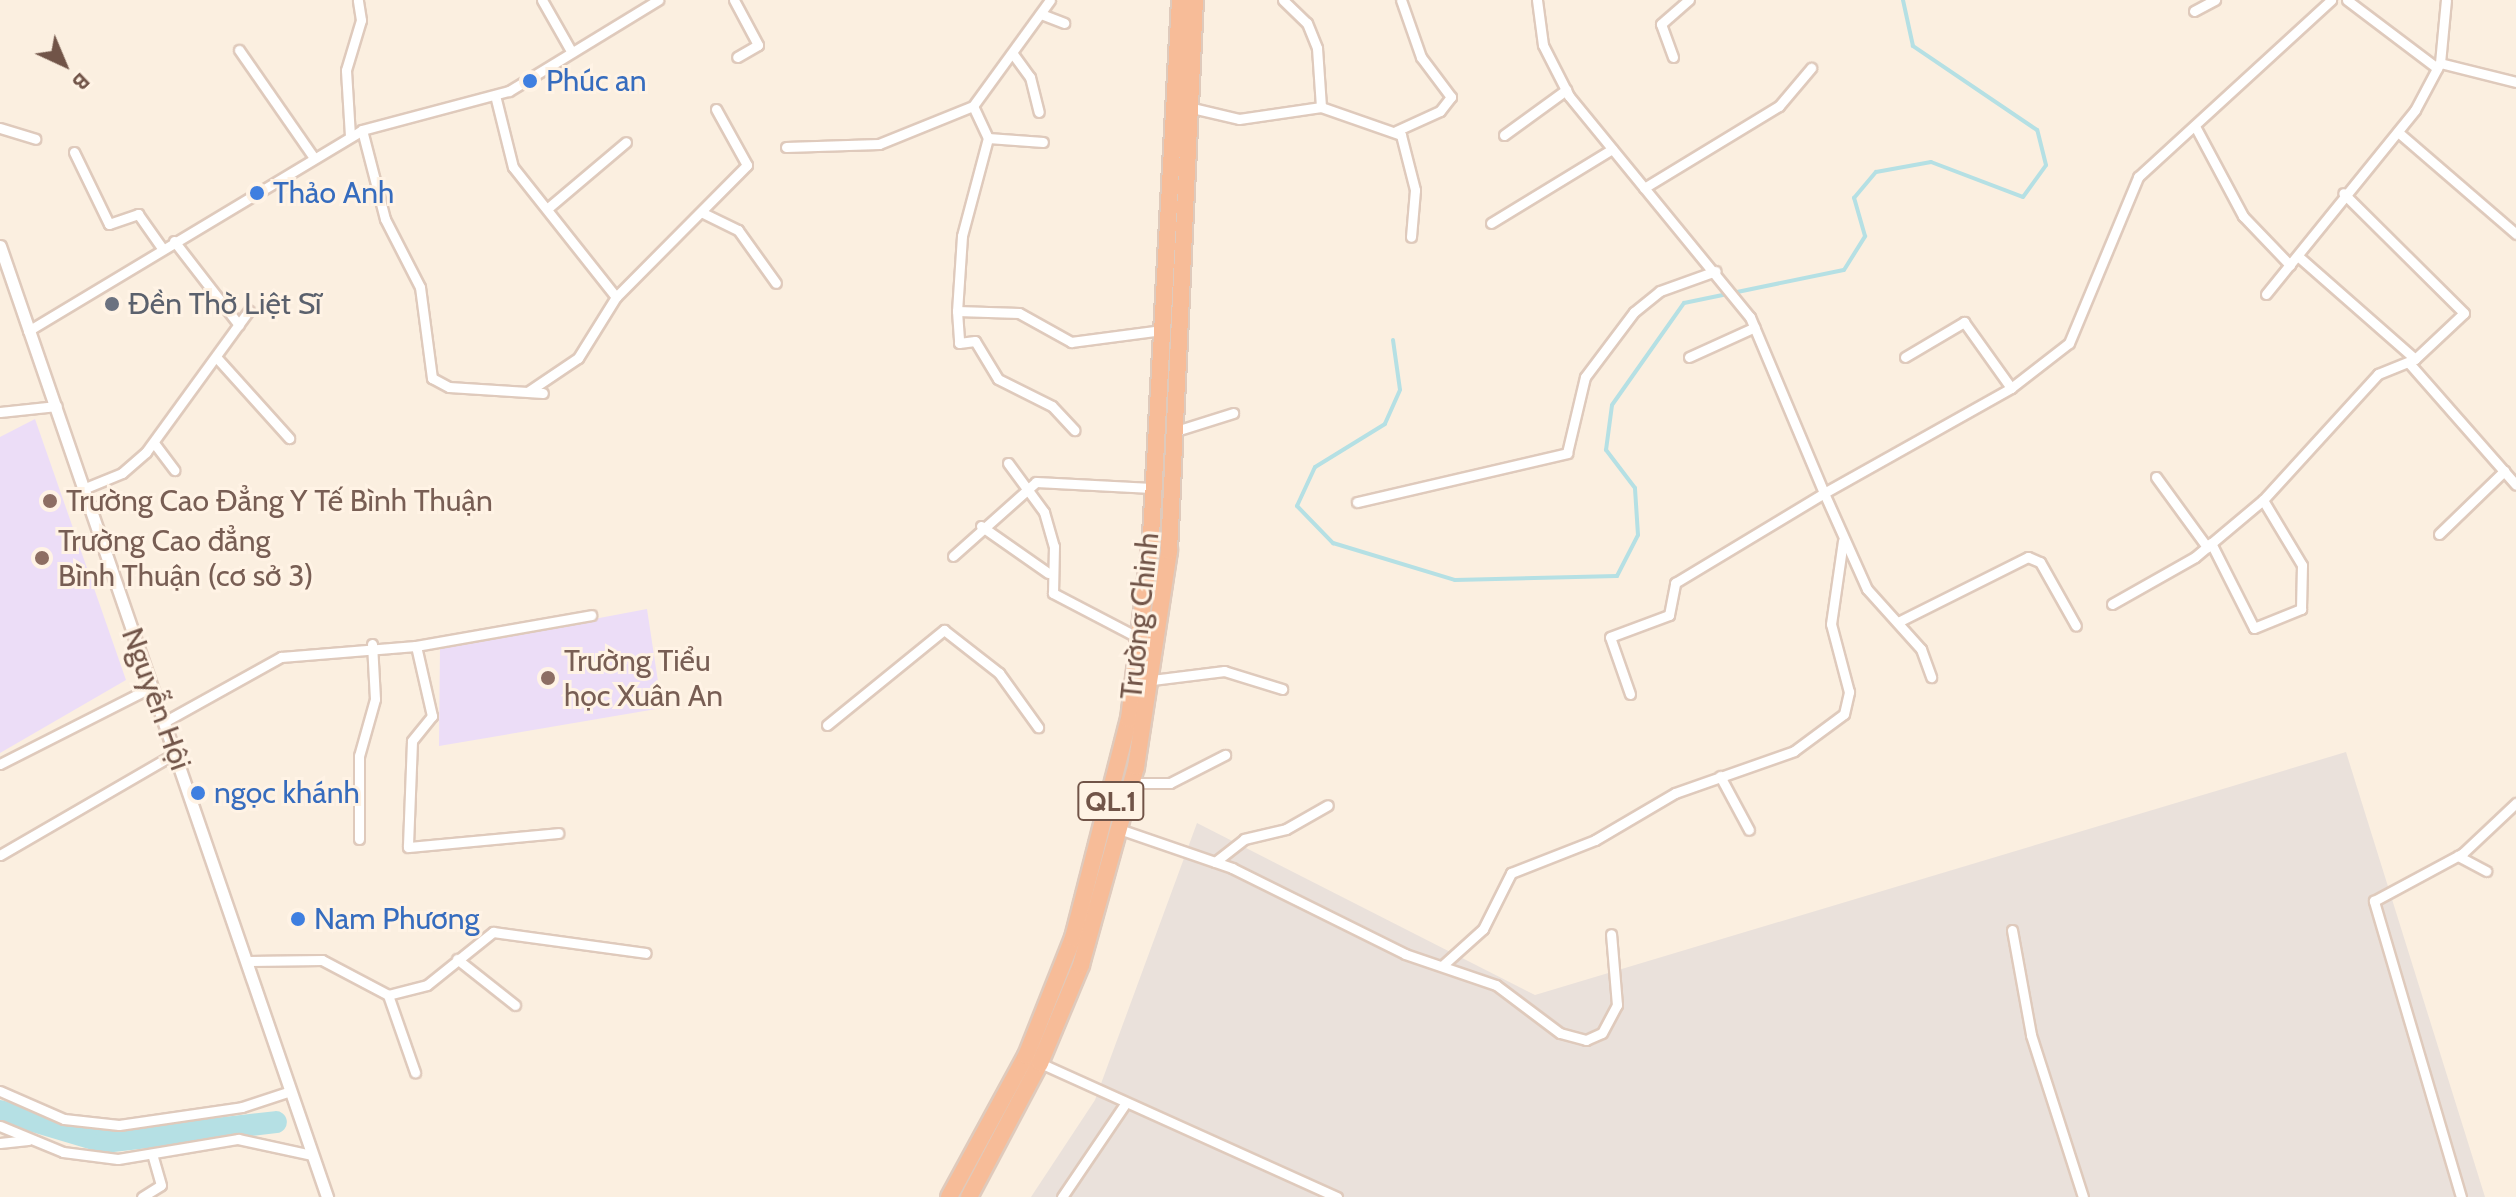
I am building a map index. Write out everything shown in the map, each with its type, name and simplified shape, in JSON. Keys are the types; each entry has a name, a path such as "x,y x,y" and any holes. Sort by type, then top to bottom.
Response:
{"highway":[{"name":"Trường Chinh","path":"949,1197 1026,1056 1073,938 1117,779 1141,639 1180,0"},
{"name":"Trường Chinh","path":"969,1197 1040,1063 1081,965 1132,783 1152,680 1176,431 1195,0"}],"street":[{"path":"350,136 346,70 361,20 358,0"},
{"path":"542,0 571,51"},
{"path":"28,331 350,136 362,130 495,95 658,0"},
{"path":"734,0 758,45 737,57"},
{"path":"786,147 879,144 973,106 1050,0"},
{"path":"1283,0 1307,23 1317,48 1321,107"},
{"path":"1188,107 1239,119 1321,107 1396,131 1440,111 1451,97 1421,57 1401,0"},
{"path":"1537,0 1543,45 1566,90 1644,188 1716,271 1750,317 1843,541 1867,589 1900,621 1931,677"},
{"path":"1673,57 1661,24 1689,0"},
{"path":"2194,11 2215,0"},
{"path":"1630,694 1610,637 1669,615 1675,583 1824,493 2011,388 2075,336 2126,195 2156,157 2196,128 2331,0"},
{"path":"2347,0 2438,66 2516,82"},
{"path":"2266,294 2299,257 2343,193 2398,132 2438,66 2446,0"},
{"path":"1041,14 1064,23"},
{"path":"239,50 314,158"},
{"path":"1013,54 1030,77 1039,112"},
{"path":"1644,188 1779,106 1811,68"},
{"path":"1504,135 1566,90"},
{"path":"495,95 513,167 616,297"},
{"path":"973,106 988,138 962,236 957,311 959,343 975,341 998,379 1052,406 1074,430"},
{"path":"529,391 578,358 616,297 703,213 747,165 716,109"},
{"path":"0,128 35,139"},
{"path":"2196,128 2243,216 2290,265"},
{"path":"362,130 385,219 420,287 432,378 444,387 543,393"},
{"path":"1396,131 1414,175 1411,237"},
{"path":"2398,132 2516,234"},
{"path":"988,138 1043,142"},
{"path":"548,208 626,142"},
{"path":"1491,223 1612,149"},
{"path":"74,152 109,224 138,214 162,248"},
{"path":"2112,604 2209,545 2263,500 2378,374 2412,361 2463,307 2343,193"},
{"path":"703,213 738,230 776,283"},
{"path":"174,241 239,325"},
{"name":"Nguyễn Hội","path":"0,246 4,270 57,406 150,688 249,961 288,1092 327,1197"},
{"path":"2299,257 2412,361 2516,485"},
{"path":"1357,502 1567,453 1585,377 1634,312 1660,291 1716,271"},
{"path":"83,489 122,473 154,443 249,310"},
{"path":"957,311 1019,313 1071,342 1162,330"},
{"path":"1905,357 1964,322 2011,388"},
{"path":"1689,357 1755,327"},
{"path":"217,358 289,438"},
{"path":"0,412 57,406"},
{"path":"1176,431 1233,413"},
{"path":"154,443 174,470"},
{"path":"1008,463 1027,486 1054,546 1048,573"},
{"path":"2439,534 2504,471"},
{"path":"2156,477 2209,545 2254,628 2301,609 2302,565 2263,500"},
{"path":"953,556 981,526 1027,486 1042,480 1152,488"},
{"path":"981,526 1048,573 1059,599 1141,639"},
{"path":"1443,965 1483,929 1505,876 1720,776 1794,751 1848,708 1831,624 1843,541"},
{"path":"1900,621 2028,557 2040,562 2076,626"},
{"path":"164,722 281,657 372,644 416,646 591,615"},
{"path":"827,725 944,630 999,673 1038,727"},
{"path":"359,839 359,756 375,699 372,644"},
{"path":"416,646 432,716 412,741 408,847 558,833"},
{"path":"1152,680 1224,671 1282,689"},
{"path":"0,764 150,688"},
{"path":"0,855 176,753"},
{"path":"1132,783 1170,783 1225,755"},
{"path":"1720,776 1749,830"},
{"path":"2461,1197 2374,904 2458,856 2516,803"},
{"path":"1215,862 1244,839 1286,829 1328,805"},
{"path":"1119,829 1215,862 1405,954 1443,965 1516,995 1560,1033 1586,1040 1602,1033 1617,1005 1611,934"},
{"path":"2458,856 2486,871"},
{"path":"249,961 322,960 388,995 427,985 480,938 507,930 646,953"},
{"path":"2012,930 2031,1035 2083,1197"},
{"path":"457,959 515,1005"},
{"path":"388,995 415,1072"},
{"path":"1040,1063 1125,1104 1337,1197"},
{"path":"0,1091 64,1119 119,1125 242,1107 288,1092"},
{"path":"1062,1197 1125,1104"},
{"path":"0,1126 63,1152 153,1157 238,1139 312,1155"},
{"path":"0,1143 31,1139"},
{"path":"142,1197 161,1185 153,1157"}],"shaded area":[{"name":"Trường Cao đẳng Bình Thuận (cơ sở 3)","path":"35,419 126,680 0,753 0,437"},
{"name":"Trường Tiểu học Xuân An","path":"647,609 662,708 439,746 440,648"},
{"path":"2346,752 2485,1197 1031,1197 1095,1100 1197,823 1535,995"}],"waterway":[{"path":"1393,340 1400,390 1385,424 1315,467 1297,506 1333,543 1455,580 1617,576 1638,535 1635,488 1606,450 1612,405 1684,303 1844,270 1865,236 1854,198 1876,172 1931,162 2023,197 2046,165 2037,130 1913,46 1903,0"},
{"path":"0,1111 104,1142 276,1122"}],"place":[{"name":"Phúc an","path":"530,81"},
{"name":"Thảo Anh","path":"257,193"},
{"name":"Đền Thờ Liệt Sĩ","path":"112,304"},
{"name":"Trường Cao Đẳng Y Tế Bình Thuận","path":"50,501"},
{"name":"Trường Cao đẳng Bình Thuận (cơ sở 3)","path":"42,558"},
{"name":"Trường Tiểu học Xuân An","path":"548,678"},
{"name":"ngọc khánh","path":"198,793"},
{"name":"Nam Phương","path":"298,919"}]}
